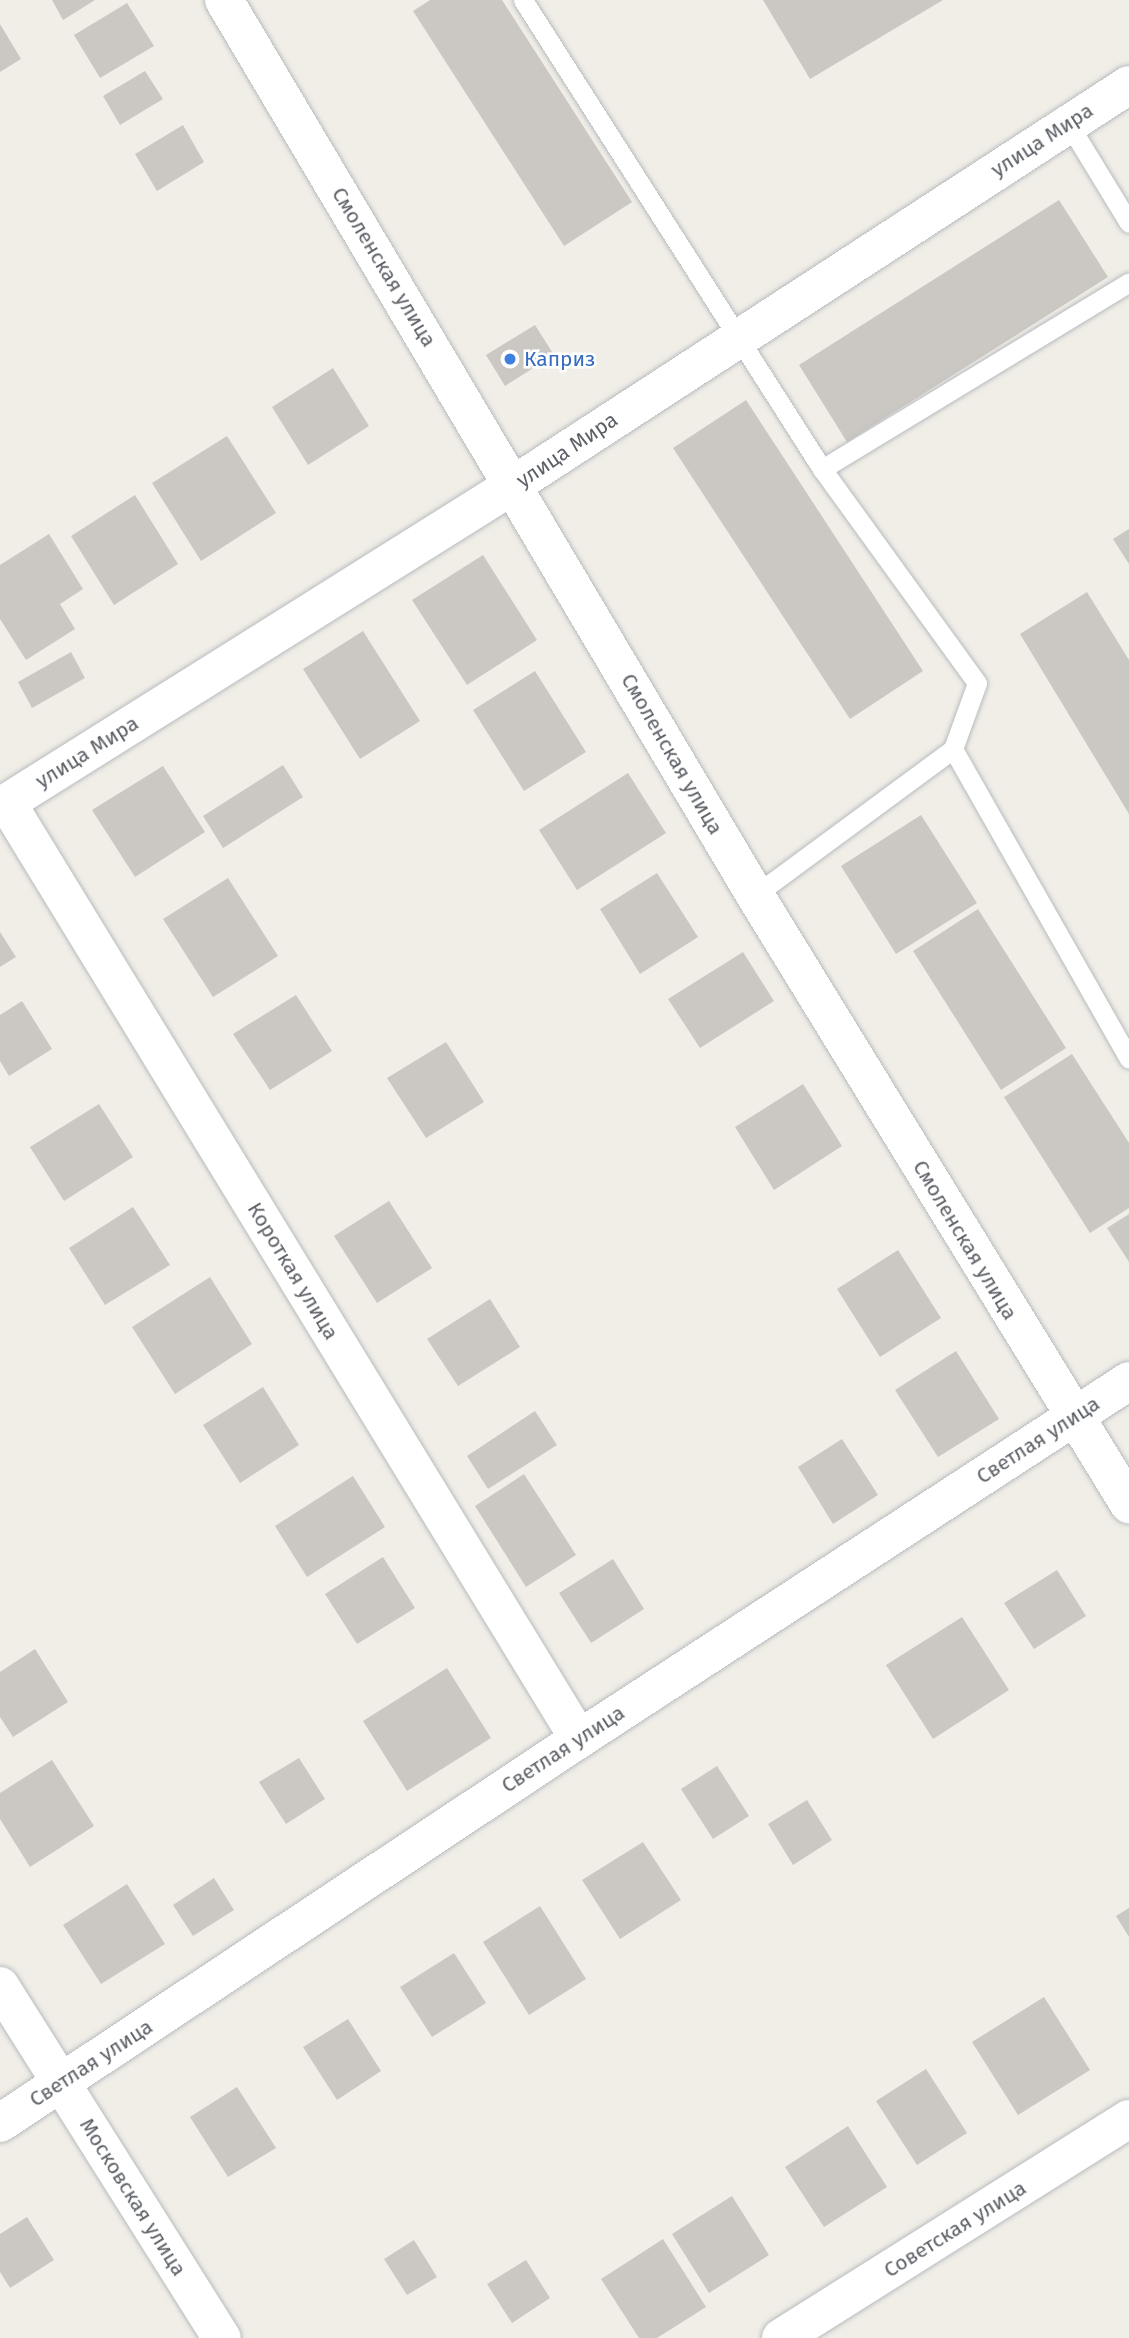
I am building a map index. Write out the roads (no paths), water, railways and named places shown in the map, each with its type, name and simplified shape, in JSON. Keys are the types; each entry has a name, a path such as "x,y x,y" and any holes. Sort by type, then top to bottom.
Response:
{"street":[{"name":"Смоленская улица","path":"224,0 514,484 755,895 1072,1417 1129,1504"},
{"name":"улица Мира","path":"4,805 514,484 738,336 1129,85"},
{"name":"Короткая улица","path":"4,805 579,1739"},
{"name":"Светлая улица","path":"0,2123 579,1739 1129,1381"},
{"name":"Московская улица","path":"0,1986 222,2338"},
{"name":"Советская улица","path":"782,2338 1129,2119"}],"lane":[{"path":"523,0 822,469 977,683 953,749 755,895"},
{"path":"1068,123 1129,223"},
{"path":"822,469 1129,282"},
{"path":"953,749 1129,1059"}],"place":[{"name":"Каприз","path":"510,359"}]}
